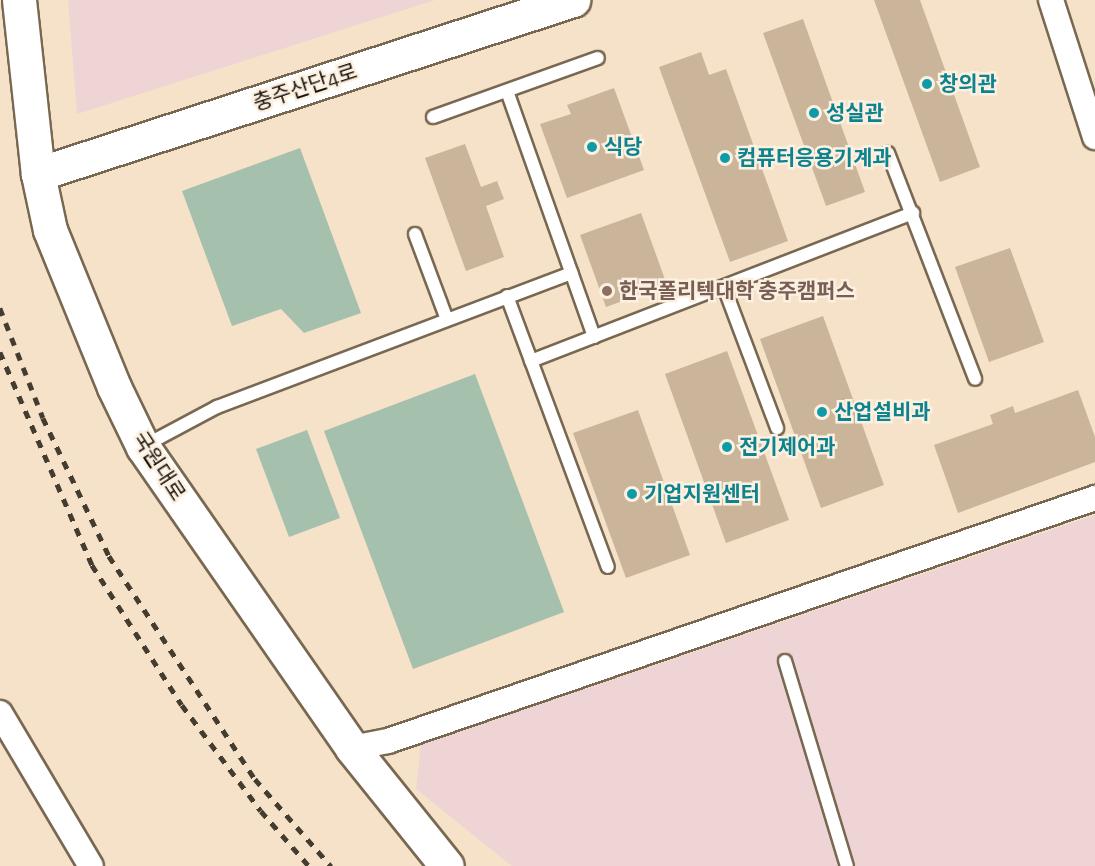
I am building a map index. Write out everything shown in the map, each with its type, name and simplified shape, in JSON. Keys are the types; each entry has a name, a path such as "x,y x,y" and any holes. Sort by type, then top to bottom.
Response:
{"street":[{"name":"국원대로","path":"19,0 38,174 50,230 114,387 143,447 352,748 447,866"},
{"name":"충주산단4로","path":"38,174 573,0"},
{"path":"1050,0 1095,137"},
{"path":"352,748 388,741 1095,498"},
{"path":"0,713 92,866"}],"lane":[{"path":"432,117 598,58"},
{"path":"507,91 594,337"},
{"path":"888,153 975,379"},
{"path":"531,361 913,213"},
{"path":"415,234 446,317"},
{"path":"143,447 179,423 217,407 446,317 571,273"},
{"path":"724,287 777,428"},
{"path":"507,296 608,567"},
{"path":"785,661 847,866"}],"shaded area":[{"path":"68,0 435,0 77,114"},
{"path":"1095,515 1095,866 512,866 416,789 421,745"}],"green space":[{"path":"300,148 361,313 304,333 281,309 232,326 182,191"},
{"path":"475,374 564,612 413,669 324,431"},
{"path":"307,430 340,518 289,537 256,449"}],"building":[{"name":"창의관","path":"874,0 920,0 980,167 940,182"},
{"name":"성실관","path":"803,19 865,192 826,206 763,33"},
{"name":"컴퓨터응용기계과","path":"701,52 709,75 726,69 788,241 730,262 659,67"},
{"name":"식당","path":"614,88 644,170 567,198 540,124 571,114 567,105"},
{"path":"465,144 481,187 497,181 504,199 486,206 504,257 466,271 425,158"},
{"path":"641,213 667,285 606,307 580,235"},
{"path":"1010,248 1044,342 989,362 955,267"},
{"name":"산업설비과","path":"823,316 884,485 821,508 760,339"},
{"name":"전기제어과","path":"727,351 789,520 726,543 665,374"},
{"path":"1078,390 1095,437 1095,462 958,513 934,445 993,424 990,415 1013,406 1015,413"},
{"name":"기업지원센터","path":"638,410 690,555 626,578 573,433"}],"railway":[{"path":"0,308 43,418 109,556 255,779 331,866"},
{"path":"0,352 92,565 182,705 261,811 309,866"}],"place":[{"name":"창의관","path":"927,84"},
{"name":"성실관","path":"814,113"},
{"name":"식당","path":"592,147"},
{"name":"컴퓨터응용기계과","path":"725,158"},
{"name":"한국폴리텍대학 충주캠퍼스","path":"607,291"},
{"name":"산업설비과","path":"822,412"},
{"name":"전기제어과","path":"727,447"},
{"name":"기업지원센터","path":"632,494"}]}
